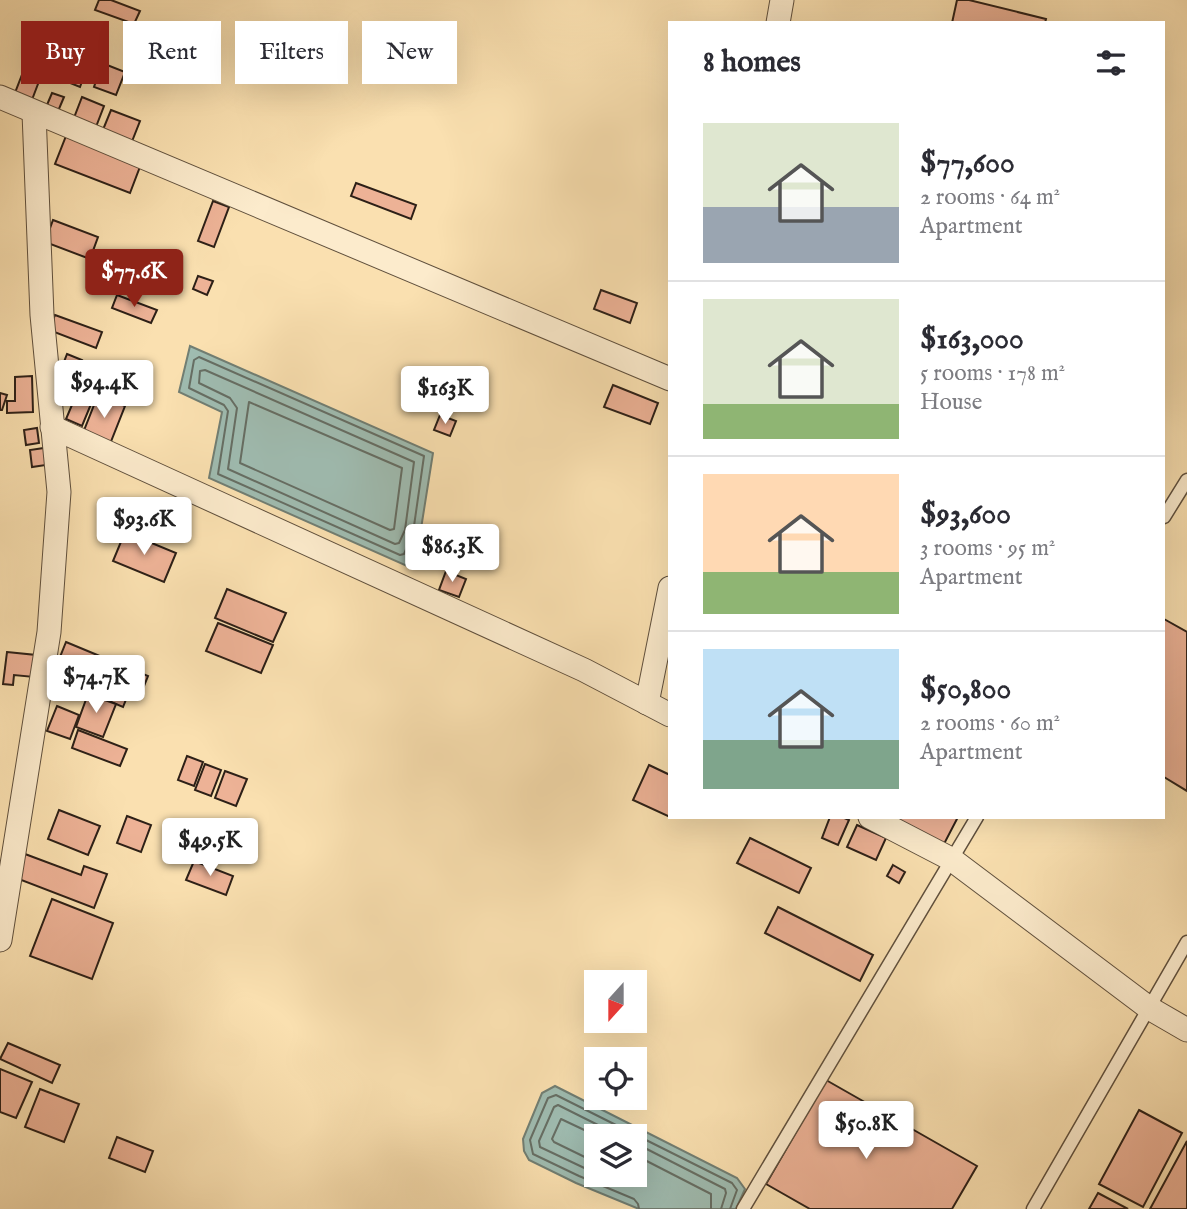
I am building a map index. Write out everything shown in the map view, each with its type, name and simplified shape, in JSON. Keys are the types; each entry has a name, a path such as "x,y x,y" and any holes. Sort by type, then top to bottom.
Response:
{"street":[{"path":"778,21 782,0"},
{"path":"0,97 668,378"},
{"path":"0,940 50,632 59,492 42,315 34,113"},
{"path":"52,427 559,659 668,714"},
{"path":"647,703 668,598"},
{"path":"874,819 951,859 1149,1008 1187,1030"}],"lane":[{"path":"1165,515 1187,480"},
{"path":"743,1209 976,819"},
{"path":"1034,1209 1187,942"}],"water":[{"path":"190,346 433,453 420,535 407,566 209,478 222,412 179,392"},
{"path":"555,1086 584,1101 584,1110 602,1110 630,1124 584,1124 584,1186 529,1160 524,1151 523,1139 542,1093"},
{"path":"647,1133 737,1178 745,1189 736,1209 639,1209 586,1187 647,1187"}],"building":[{"path":"99,0 111,0 140,11 135,21 126,21 95,10"},
{"path":"957,0 969,0 1046,19 1046,21 952,21"},
{"path":"109,66 123,71 116,95 94,87 95,84 109,84"},
{"path":"21,77 21,84 38,84 30,105 13,98"},
{"path":"52,93 64,97 56,116 44,112"},
{"path":"82,97 104,106 94,132 72,123"},
{"path":"111,110 140,121 129,149 100,137"},
{"path":"66,136 141,164 130,193 55,164"},
{"path":"356,183 416,205 411,219 351,196"},
{"path":"213,201 229,207 214,247 198,241"},
{"path":"53,220 98,237 90,259 45,242"},
{"path":"118,269 133,275 128,290 112,284"},
{"path":"198,276 213,281 207,295 193,289"},
{"path":"601,290 637,303 630,323 594,309"},
{"path":"117,295 157,310 151,323 112,308"},
{"path":"55,315 102,332 96,348 49,330"},
{"path":"67,354 82,360 74,381 59,375"},
{"path":"32,376 33,412 7,413 7,401 15,401 15,377"},
{"path":"613,385 658,403 650,424 604,407"},
{"path":"80,386 96,392 82,426 66,419"},
{"path":"0,393 7,395 2,410 0,410"},
{"path":"98,395 125,406 110,444 83,433"},
{"path":"440,415 456,421 450,436 434,430"},
{"path":"37,428 39,443 26,445 24,430"},
{"path":"44,448 46,465 32,467 30,450"},
{"path":"125,532 176,553 164,582 113,561"},
{"path":"446,571 466,579 459,597 439,590"},
{"path":"227,589 286,613 273,642 215,618"},
{"path":"1165,620 1187,632 1187,791 1165,778"},
{"path":"218,623 273,645 261,673 206,651"},
{"path":"66,642 148,676 140,696 58,662"},
{"path":"7,652 36,655 34,677 14,675 13,685 3,684"},
{"path":"58,663 129,692 123,707 52,677"},
{"path":"88,694 116,704 103,737 76,727"},
{"path":"57,706 79,715 70,739 47,731"},
{"path":"78,730 127,749 120,766 72,748"},
{"path":"187,756 203,762 194,786 178,780"},
{"path":"205,764 221,770 211,796 195,790"},
{"path":"649,765 668,774 668,816 633,800"},
{"path":"225,771 247,779 236,806 215,798"},
{"path":"59,810 100,826 88,855 48,839"},
{"path":"127,816 151,825 141,852 117,843"},
{"path":"829,819 849,820 838,845 822,838"},
{"path":"897,819 957,819 944,844"},
{"path":"857,825 886,838 876,860 847,847"},
{"path":"750,838 811,868 799,893 737,863"},
{"path":"25,854 81,875 84,866 107,874 94,908 16,878"},
{"path":"194,861 233,876 226,895 186,880"},
{"path":"893,865 905,872 899,883 887,876"},
{"path":"52,899 113,923 92,979 30,956"},
{"path":"778,907 873,955 860,981 765,933"},
{"path":"8,1043 60,1065 52,1083 0,1059"},
{"path":"0,1069 32,1082 16,1118 0,1112"},
{"path":"826,1080 977,1166 952,1209 810,1209 766,1184"},
{"path":"40,1089 79,1104 64,1142 25,1127"},
{"path":"1139,1110 1182,1133 1143,1207 1099,1184"},
{"path":"117,1137 153,1151 145,1172 109,1158"},
{"path":"1187,1141 1187,1209 1150,1209"},
{"path":"1098,1193 1128,1209 1089,1209"}]}
